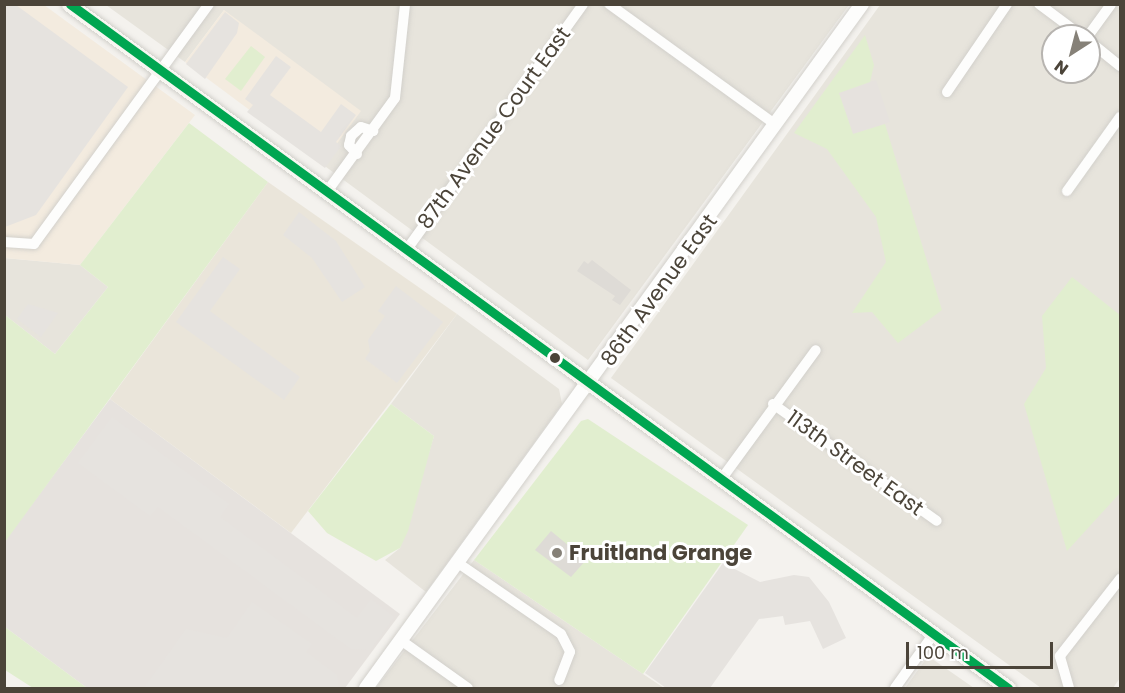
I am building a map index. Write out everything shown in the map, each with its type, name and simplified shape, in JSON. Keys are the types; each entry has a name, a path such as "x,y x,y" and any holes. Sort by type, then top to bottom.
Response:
{"main road":[{"path":"69,4 589,387 1008,688"}],"street":[{"path":"4,242 34,244 209,4"},
{"path":"326,193 373,131 399,88 405,4"},
{"name":"87th Avenue Court East","path":"405,252 582,4"},
{"path":"609,4 777,124"},
{"name":"86th Avenue East","path":"366,688 589,387 862,4"},
{"path":"947,92 1007,4"},
{"path":"1097,24 1111,4"},
{"path":"1043,6 1066,24"},
{"path":"1101,51 1120,66"},
{"path":"1066,191 1120,117"},
{"path":"357,154 349,145 351,136 362,127 373,131"},
{"path":"720,482 773,404 816,350"},
{"name":"113th Street East","path":"773,404 937,521"},
{"path":"458,563 561,634 570,652 559,680"},
{"path":"1070,688 1060,656 1120,579"},
{"path":"895,688 933,635"},
{"path":"402,640 468,688"}],"shaded area":[{"path":"4,5 44,5 195,115 80,265 5,258"},
{"path":"4,5 16,5 128,87 36,215 5,227"},
{"path":"106,5 849,5 588,360 322,164 224,10 185,62"},
{"path":"880,5 1120,5 1120,678 1113,688 1041,688 611,378"},
{"path":"224,10 361,111 322,164 185,62"},
{"path":"225,12 239,23 237,33 205,79 186,64"},
{"path":"276,56 291,67 270,95 321,132 341,104 356,115 336,142 341,146 325,168 247,112 253,105 245,99"},
{"path":"876,80 890,122 853,134 839,93"},
{"path":"268,182 457,314 291,533 110,399"},
{"path":"299,212 336,241 365,287 342,302 312,258 283,235"},
{"path":"223,257 240,269 210,311 300,377 284,400 176,322"},
{"path":"4,258 80,265 108,287 55,354 5,315"},
{"path":"396,286 443,322 397,383 365,359 370,351 368,340 385,316 378,311"},
{"path":"28,304 58,313 41,337 17,319"},
{"path":"457,314 559,389 562,404 426,592 385,560 400,548 434,436 391,404"},
{"path":"110,399 400,614 345,688 87,688 5,627 4,542"},
{"path":"112,417 229,504 220,517 357,618 371,599 394,617 370,650 351,649 158,507 150,516 78,463"},
{"path":"474,560 643,674 664,688 376,688"},
{"path":"723,563 760,582 794,575 809,577 829,602 846,638 823,649 810,621 785,625 783,616 759,619 710,688 666,688 645,673"},
{"path":"252,602 312,644 306,652 337,675 339,688 144,688 186,629 227,638"},
{"path":"928,656 974,688 905,688"}],"green space":[{"path":"865,35 874,65 870,82 839,93 853,134 885,124 942,310 898,343 872,312 852,313 886,262 876,217 827,149 794,133"},
{"path":"251,46 265,57 241,91 225,79"},
{"path":"189,123 268,182 5,542 5,315 55,354 108,287 80,265"},
{"path":"1072,277 1120,315 1120,493 1067,551 1024,404 1046,368 1042,316"},
{"path":"391,404 434,436 408,531 400,548 376,561 327,533 308,511"},
{"path":"588,419 748,525 643,674 474,560 581,421"},
{"path":"5,627 87,688 33,688 5,670"}],"building":[{"path":"592,260 631,290 620,305 612,300 615,296 577,271 584,261 588,264"},
{"name":"Fruitland Grange","path":"551,531 586,560 571,577 535,550"}],"transit line":[{"path":"70,4 1008,688"}],"place":[{"name":"Fruitland Grange","path":"557,553"}]}
